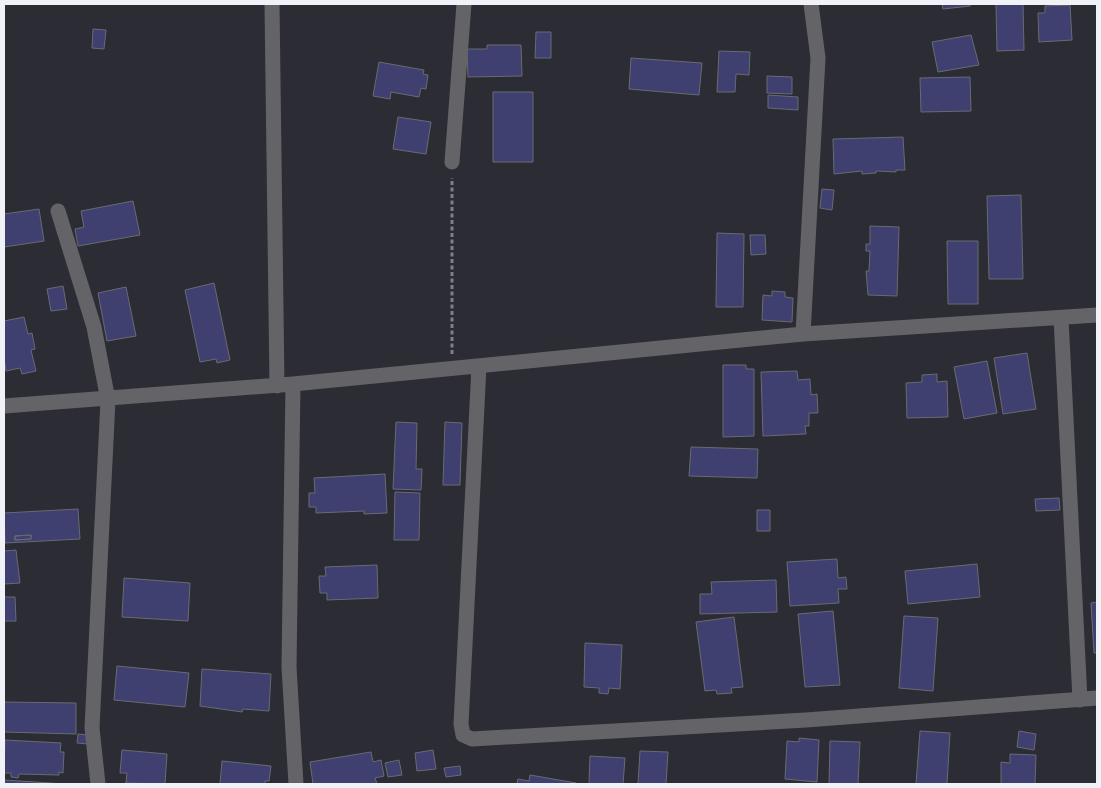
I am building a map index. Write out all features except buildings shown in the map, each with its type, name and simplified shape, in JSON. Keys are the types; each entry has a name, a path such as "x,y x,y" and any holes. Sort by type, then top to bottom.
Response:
{"street":[{"path":"272,4 277,386"},
{"path":"452,162 464,4"},
{"path":"803,334 818,58 811,4"},
{"path":"58,210 94,327 108,400 92,728 98,784"},
{"path":"4,406 108,400 277,386 803,334 1097,315"},
{"path":"1061,318 1080,700"},
{"path":"479,366 461,724 463,734 472,739 624,732 1097,698"},
{"path":"293,384 289,667 296,784"}],"path":[{"path":"452,162 452,368"}]}
